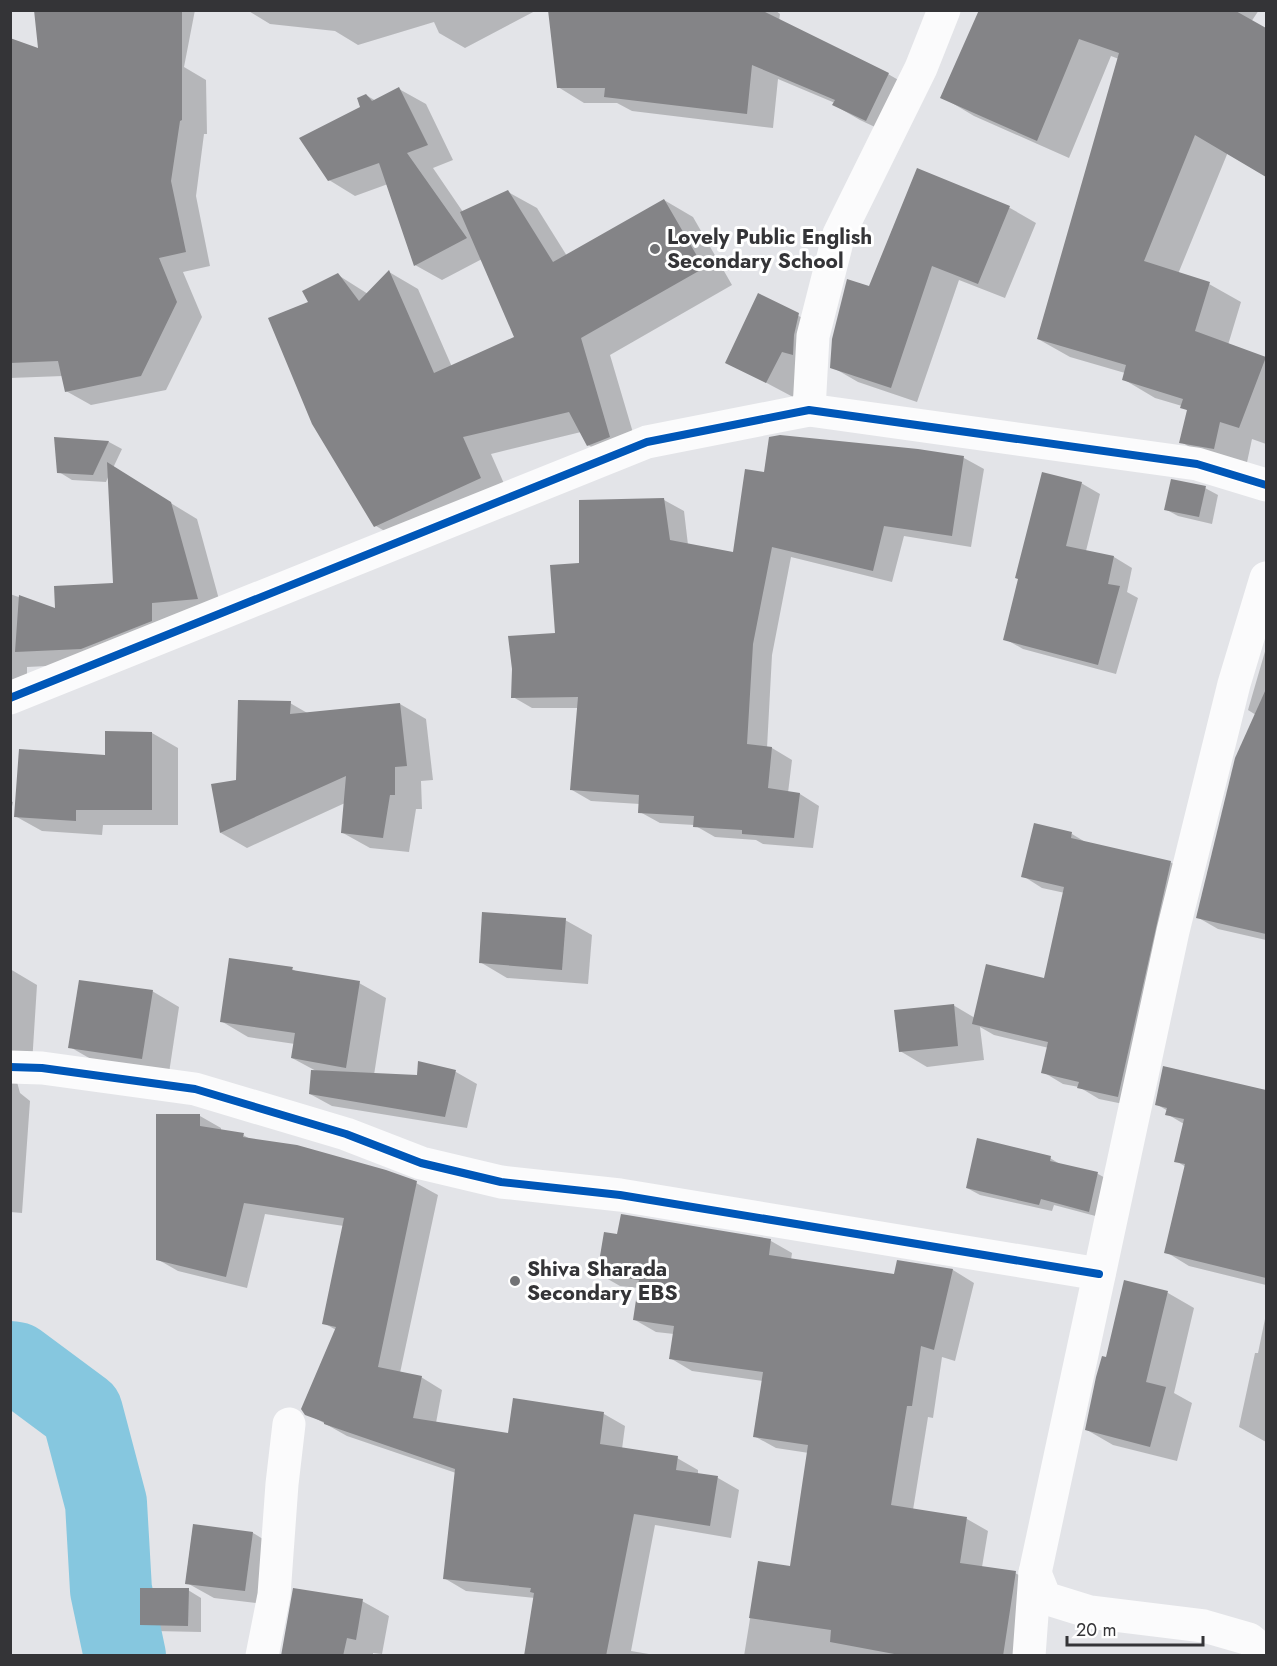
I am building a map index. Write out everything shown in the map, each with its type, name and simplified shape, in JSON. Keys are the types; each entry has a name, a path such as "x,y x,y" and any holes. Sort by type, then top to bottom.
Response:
{"street":[{"path":"809,410 813,336 839,234 921,68 944,10"},
{"path":"10,698 647,442 809,410 1197,464 1266,485"},
{"path":"1029,1656 1035,1573 1176,920 1234,684 1266,578"},
{"path":"10,1067 42,1068 195,1089 346,1134 421,1163 501,1182 620,1195 1099,1274"},
{"path":"262,1656 274,1595 289,1424"},
{"path":"1035,1573 1045,1598 1090,1612 1204,1626 1249,1639 1266,1653"}],"building":[{"path":"34,10 182,10 182,120 171,181 186,252 159,258 177,302 141,376 65,392 58,361 10,363 10,38 38,48"},
{"path":"548,10 761,10 889,73 866,121 832,105 835,100 752,65 747,114 604,97 605,88 557,88"},
{"path":"979,10 1234,10 1266,28 1266,177 1195,135 1144,261 1210,282 1195,331 1266,357 1239,428 1220,422 1214,449 1179,443 1187,410 1180,408 1183,399 1122,380 1126,365 1037,339 1119,53 1079,39 1037,141 940,98"},
{"path":"399,87 428,145 407,153 467,238 414,266 379,163 328,181 299,138 360,107 357,98 366,94 372,101"},
{"path":"917,168 1010,206 978,284 932,266 891,388 830,368 832,339 847,279 869,286"},
{"path":"508,190 553,262 664,199 704,268 581,338 610,437 587,446 569,412 463,437 481,478 374,527 312,424 268,318 308,302 302,291 338,273 359,301 389,270 434,373 514,337 460,212"},
{"path":"758,293 799,313 794,335 793,355 782,352 766,383 725,363"},
{"path":"780,435 964,456 952,536 884,526 873,571 772,547 753,644 747,744 772,747 768,788 800,793 794,838 742,834 742,830 693,827 694,816 638,813 639,795 570,790 578,697 511,698 512,669 508,636 555,633 550,565 579,563 579,500 664,498 670,540 733,552 745,469 764,472 769,437"},
{"path":"54,437 109,441 93,475 57,473"},
{"path":"107,462 171,502 198,599 152,603 152,621 81,649 15,652 19,595 55,608 54,586 113,583"},
{"path":"1042,472 1082,482 1066,546 1114,556 1108,584 1120,586 1098,665 1003,640 1018,579 1015,578"},
{"path":"1171,479 1206,486 1199,517 1164,510"},
{"path":"1266,689 1266,934 1196,918 1235,758"},
{"path":"238,700 291,701 290,714 400,703 407,766 395,767 395,795 390,795 383,838 341,833 346,776 220,833 211,784 236,780"},
{"path":"105,731 152,732 152,810 76,810 76,821 14,817 19,749 105,755"},
{"path":"1034,823 1072,832 1071,838 1171,861 1118,1097 1077,1088 1079,1082 1041,1073 1048,1042 972,1024 986,964 1044,978 1064,887 1021,877"},
{"path":"482,912 566,918 562,970 479,963"},
{"path":"229,958 293,967 292,970 360,981 346,1068 291,1058 295,1033 220,1022"},
{"path":"79,980 153,990 142,1059 68,1048"},
{"path":"954,1004 958,1046 899,1052 894,1010"},
{"path":"418,1061 456,1070 445,1117 309,1094 311,1070 417,1075"},
{"path":"1163,1066 1266,1090 1266,1278 1164,1253 1185,1164 1174,1162 1184,1119 1165,1115 1167,1108 1155,1105"},
{"path":"156,1114 200,1114 200,1126 244,1133 243,1137 297,1145 417,1181 378,1367 422,1376 413,1418 508,1433 513,1398 604,1412 600,1444 678,1456 676,1470 718,1476 710,1526 634,1514 606,1656 524,1656 534,1593 530,1592 531,1588 443,1579 455,1469 324,1424 324,1422 305,1415 301,1409 336,1327 322,1324 344,1218 244,1203 226,1277 156,1260"},
{"path":"977,1138 1051,1156 1050,1161 1098,1172 1089,1212 1041,1199 1039,1205 966,1188"},
{"path":"621,1214 771,1239 769,1255 894,1274 897,1260 953,1269 934,1350 921,1346 912,1406 907,1406 891,1505 967,1517 960,1563 1016,1571 1003,1656 905,1656 830,1642 831,1630 749,1618 758,1561 790,1566 808,1445 753,1437 763,1372 669,1359 674,1326 633,1320 639,1280 597,1274 604,1232 617,1234"},
{"path":"1124,1280 1168,1291 1146,1382 1166,1387 1150,1447 1085,1430 1096,1377 1102,1356 1106,1357"},
{"path":"193,1524 253,1532 245,1591 185,1584"},
{"path":"140,1588 189,1588 188,1626 140,1625"},
{"path":"293,1588 363,1599 356,1640 347,1638 343,1656 281,1656"}],"waterway":[{"path":"10,1362 16,1363 82,1412 106,1503 111,1590 125,1656"}],"cycle path":[{"path":"10,698 647,442 809,410 1197,464 1266,485"},
{"path":"10,1067 42,1068 195,1089 346,1134 421,1163 501,1182 620,1195 1099,1274"}],"place":[{"name":"Lovely Public English Secondary School","path":"655,249"},
{"name":"Shiva Sharada Secondary EBS","path":"515,1281"}]}
